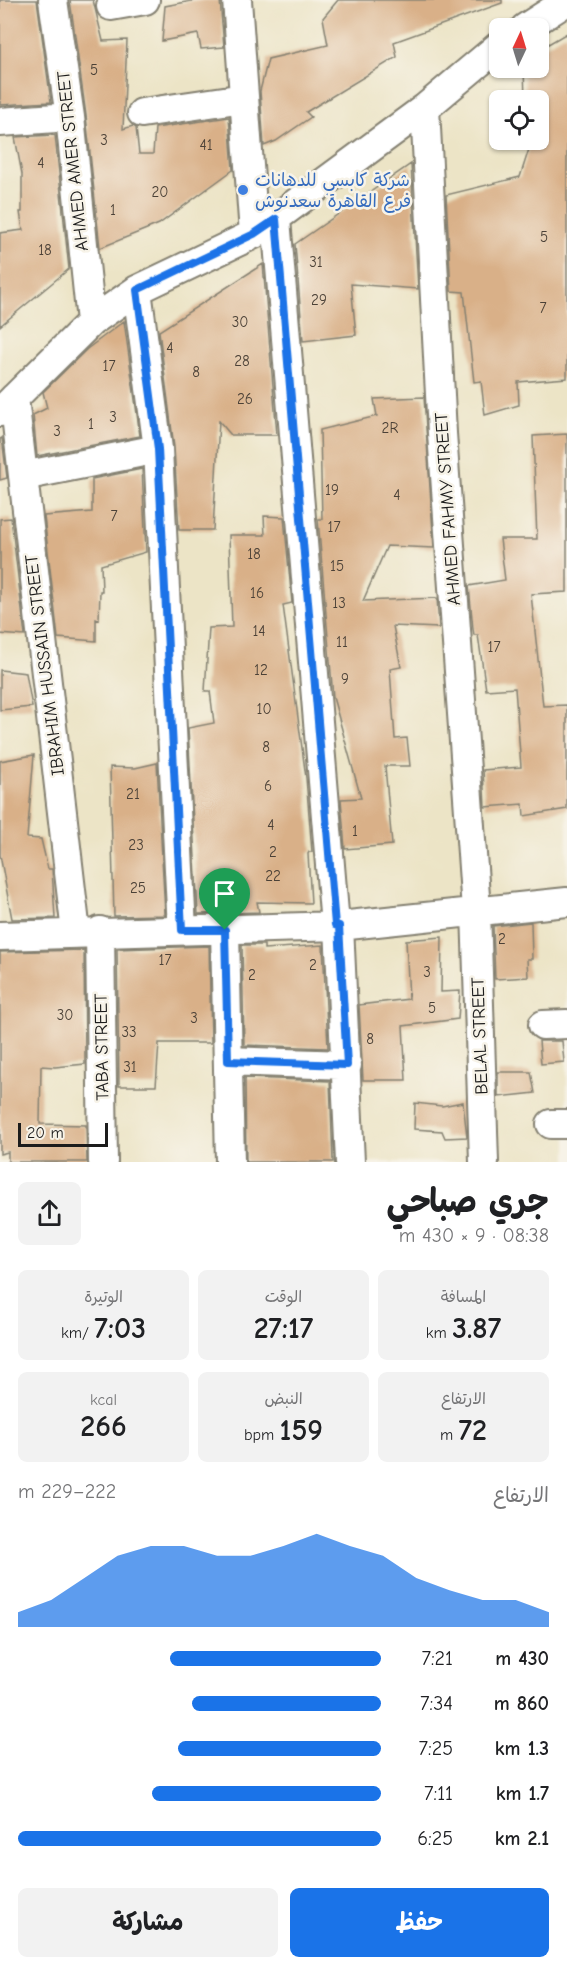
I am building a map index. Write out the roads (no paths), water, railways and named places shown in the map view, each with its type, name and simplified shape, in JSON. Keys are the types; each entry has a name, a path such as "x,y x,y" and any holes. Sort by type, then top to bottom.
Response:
{"street":[{"name":"AHMED AMER STREET","path":"53,0 70,117 91,322"},
{"path":"111,6 145,0"},
{"path":"237,0 244,98 265,226 337,925 347,1065 350,1162"},
{"path":"541,18 567,1"},
{"path":"7,405 91,322 137,290 265,226 426,108 489,54"},
{"path":"142,113 244,98"},
{"name":"AHMED FAHMY STREET","path":"426,108 442,433 476,910"},
{"path":"0,122 70,117"},
{"path":"137,290 158,449 182,930"},
{"name":"IBRAHIM HUSSAIN STREET","path":"7,405 23,476 88,932"},
{"path":"23,476 158,449"},
{"path":"0,936 337,925 567,902"},
{"name":"BELAL STREET","path":"476,910 484,1162"},
{"path":"225,930 230,1162"},
{"name":"TABA STREET","path":"88,932 104,1162"},
{"path":"228,1061 347,1065"}],"place":[{"name":"شركة كابسي للدهانات فرع القاهرة سعدنوش","path":"243,190"}]}
